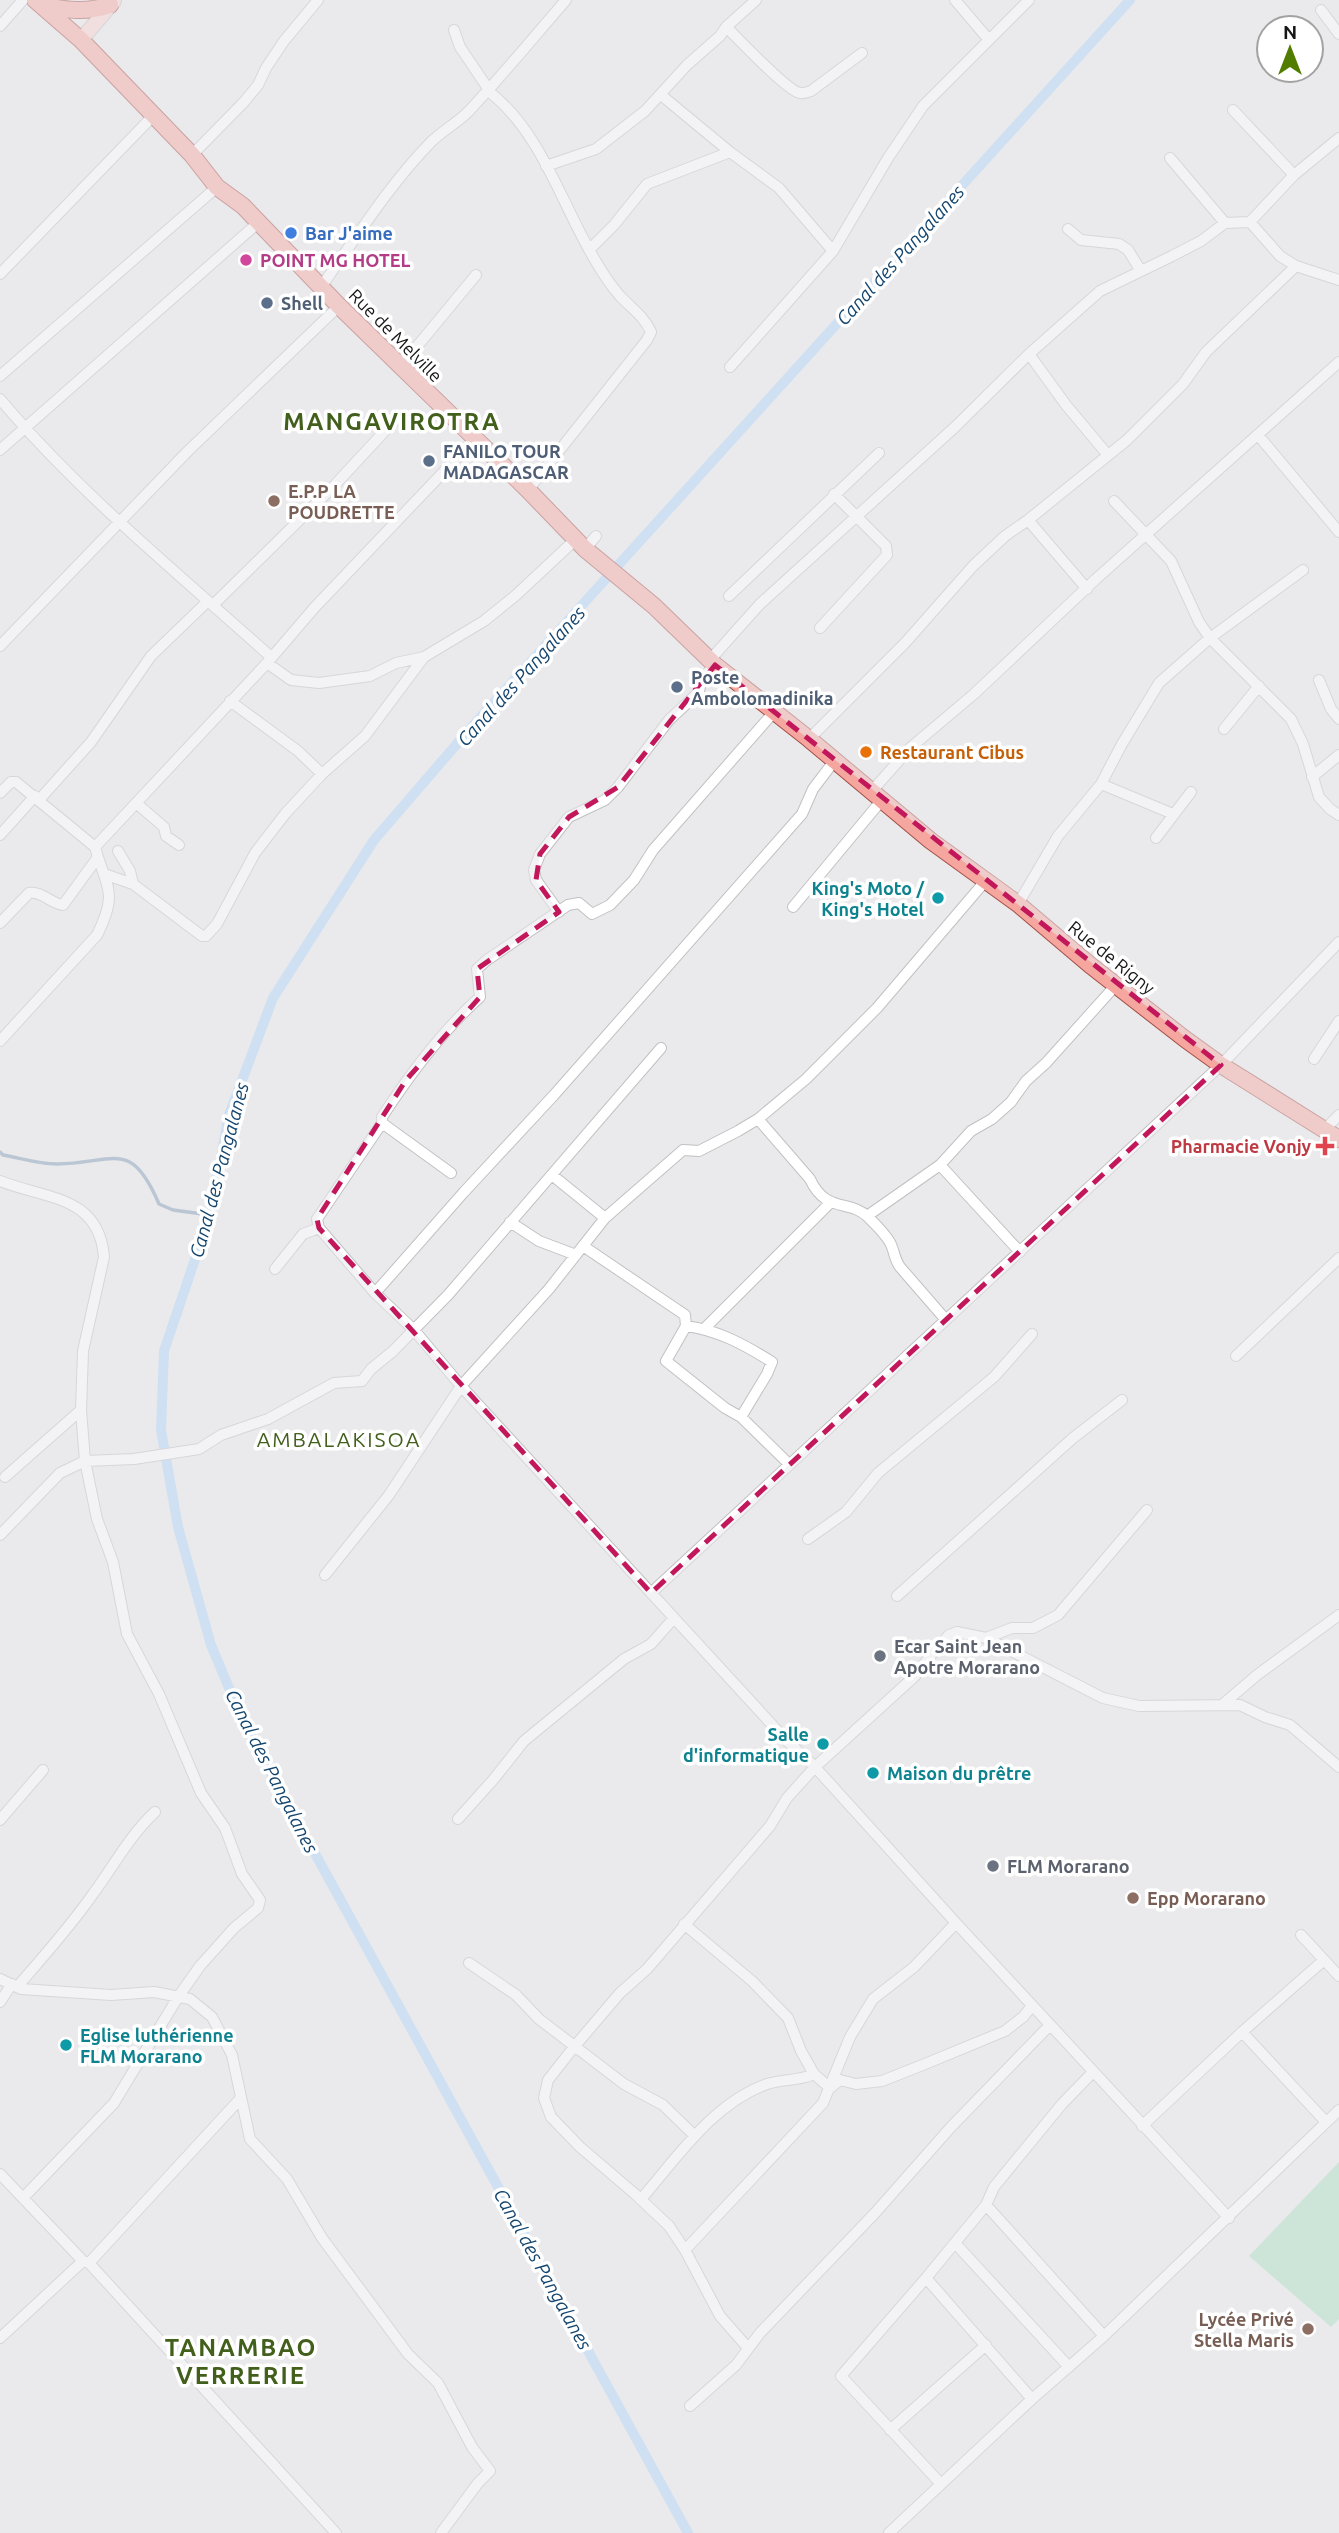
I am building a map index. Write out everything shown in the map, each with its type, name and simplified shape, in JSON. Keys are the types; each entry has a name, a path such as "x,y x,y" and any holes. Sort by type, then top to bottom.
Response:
{"main road":[{"name":"Rue de Melville","path":"38,3 81,40 192,155 217,187 243,206 338,306 580,544 654,606 712,662 876,796"},
{"path":"38,3 69,10 98,9 112,3"},
{"path":"81,40 112,3"},
{"name":"Rue de Rigny","path":"876,796 964,866 987,879 1116,985 1221,1065 1339,1139"}],"street":[{"path":"0,26 23,0"},
{"path":"192,155 258,85 284,41 318,0"},
{"path":"321,287 405,173 432,141 467,114 566,0"},
{"path":"546,166 596,149 645,111 687,65 756,0"},
{"path":"955,0 989,40"},
{"path":"730,368 833,251 888,158 923,106 1029,0"},
{"path":"1321,10 1339,34"},
{"path":"726,27 778,77 802,94 811,91 862,53"},
{"path":"454,30 460,47 488,90 506,104 524,129 589,250 621,298 647,324 651,332 648,340 527,489"},
{"path":"661,95 779,188 833,251"},
{"path":"1233,110 1294,175"},
{"path":"0,274 153,116"},
{"path":"559,912 536,880 534,870 540,854 569,817 605,800 618,787 669,720 699,692 701,680 712,662 760,604 955,428 1029,354 1100,291 1201,241 1226,223 1250,222 1294,175 1339,138"},
{"path":"589,250 648,184 730,152"},
{"path":"1170,158 1226,223"},
{"path":"0,376 217,187"},
{"path":"0,450 259,222"},
{"path":"1250,222 1280,256 1296,266 1339,280"},
{"path":"1068,229 1081,240 1119,244 1128,250 1141,271"},
{"path":"809,739 905,643 973,566 1005,536 1127,440 1183,384 1206,352 1296,266"},
{"path":"400,367 476,275"},
{"path":"0,646 188,451 338,306"},
{"path":"1029,354 1066,405 1108,454"},
{"path":"793,907 910,748 974,694 1339,362"},
{"path":"0,399 24,427 120,522 211,603 291,680 318,683 370,676 396,663 424,657 484,621 580,544 596,536"},
{"path":"0,835 91,741 151,656 332,488 395,420"},
{"path":"1258,435 1339,532"},
{"path":"0,923 29,892 36,892 56,904 63,905 97,852 136,803 315,607 474,440"},
{"path":"729,596 879,453"},
{"path":"820,628 887,555 886,546 834,494"},
{"path":"1114,501 1171,561 1199,622 1210,638 1291,719 1303,744 1319,797 1329,809 1339,815"},
{"path":"1028,520 1087,589"},
{"path":"1018,904 1058,836 1101,784 1159,683 1210,638 1303,570"},
{"path":"0,793 14,781 97,852 100,867 107,875 133,884 202,936 206,936 217,924 255,853 285,814 323,774 365,736 424,657"},
{"path":"1319,680 1331,709 1339,719"},
{"path":"1224,729 1259,685"},
{"path":"230,701 298,751 323,774"},
{"path":"774,712 653,850 634,880 610,905 592,914 584,906 573,903 477,969 480,997 406,1080 382,1117 382,1123 317,1219 319,1228 375,1293 414,1330 461,1386 1229,2218"},
{"path":"1312,777 1339,755"},
{"path":"375,1293 802,814 813,789 835,760"},
{"path":"1101,784 1173,814"},
{"path":"1156,838 1191,792"},
{"path":"136,803 164,827 166,836 179,845"},
{"path":"118,851 130,870 133,884"},
{"path":"0,1041 97,935 107,914 107,875"},
{"path":"325,1575 389,1495 461,1386 549,1289 605,1218 683,1150 699,1151 758,1119 806,1079 877,1008 987,879"},
{"path":"651,1593 1221,1065 1339,942"},
{"path":"867,1216 940,1165 971,1131 992,1119 1011,1102 1026,1082 1116,985"},
{"path":"1314,1059 1339,1021"},
{"path":"0,1535 60,1473 85,1461 134,1459 199,1449 221,1435 268,1419 334,1383 362,1381 371,1369 448,1295 661,1048"},
{"path":"1324,1130 1339,1115"},
{"path":"758,1119 830,1203 867,1216 892,1244 894,1259 900,1267 946,1320"},
{"path":"382,1123 451,1173"},
{"path":"940,1165 1020,1252"},
{"path":"552,1175 605,1218"},
{"path":"0,1181 78,1206 93,1223 103,1244 104,1257 83,1350 81,1410 85,1461 97,1519 116,1575 127,1634 159,1694 201,1793 225,1828 242,1874 260,1900 258,1908 234,1928 200,1966 178,1997 114,2103 24,2197"},
{"path":"705,1328 830,1203"},
{"path":"510,1222 539,1241 579,1251 685,1315 686,1326 666,1361 725,1408 741,1417 789,1464"},
{"path":"275,1269 303,1234 319,1228"},
{"path":"1236,1356 1339,1258"},
{"path":"686,1326 705,1328 749,1347 772,1362 741,1417"},
{"path":"808,1539 846,1513 878,1473 994,1377 1032,1334"},
{"path":"897,1596 1073,1438 1122,1400"},
{"path":"5,1477 81,1410"},
{"path":"986,1638 1012,1628 1033,1628 1058,1615 1147,1510"},
{"path":"1222,1705 1257,1675 1339,1615"},
{"path":"458,1819 494,1780 524,1741 624,1659 651,1644 674,1618"},
{"path":"748,2348 720,2316 685,2250 668,2226 580,2147 551,2117 544,2098 548,2081 620,1993 647,1969 770,1826 787,1798 815,1767 915,1676 949,1635 957,1632 986,1638 1103,1699 1139,1706 1240,1705 1290,1725 1339,1767"},
{"path":"0,1820 43,1770"},
{"path":"0,2002 56,1943 94,1894 139,1827 155,1812"},
{"path":"685,2250 824,2103 850,2037 873,1999 914,1966 956,1923"},
{"path":"684,1924 752,1981 788,2018 801,2051 814,2074 830,2088"},
{"path":"1301,1935 1339,1976"},
{"path":"1142,2126 1324,1960"},
{"path":"469,1963 516,1994 539,2019 624,2084 663,2105 695,2136"},
{"path":"0,1979 14,1985 111,1995 154,1992 190,1999 212,2017 232,2055 250,2139 287,2179 322,2238 408,2354 438,2383 472,2447 490,2472 478,2483 441,2533"},
{"path":"830,2088 840,2080 856,2084 882,2081 925,2064 1005,2031 1032,2006"},
{"path":"690,2406 736,2365 748,2348 817,2272 1050,2025"},
{"path":"1242,2032 1326,2122"},
{"path":"941,2484 841,2376 986,2205 994,2187 1062,2104 1093,2072"},
{"path":"641,2199 695,2136 740,2097 768,2084 814,2074"},
{"path":"0,2338 86,2262 240,2099"},
{"path":"889,2533 1032,2399 1104,2336 1339,2110"},
{"path":"0,2174 86,2262 336,2533"},
{"path":"986,2205 1104,2336"},
{"path":"955,2243 1069,2367"},
{"path":"926,2278 1032,2399"},
{"path":"890,2430 986,2345"}],"highlighted area":[{"path":"715,665 1221,1065 651,1593 319,1228 317,1219 406,1080 480,997 477,969 559,912 536,880 540,854 569,817 618,787"}],"green space":[{"path":"1339,2162 1339,2319 1331,2327 1249,2256"}],"waterway":[{"name":"Canal des Pangalanes","path":"688,2533 245,1726 211,1645 178,1527 161,1430 164,1351 210,1215 229,1115 273,998 374,840 468,731 1130,0"},
{"path":"0,1152 3,1155 50,1164 107,1159 130,1162 149,1183 159,1204 173,1210 210,1215"}],"place":[{"name":"Bar J'aime","path":"291,233"},
{"name":"POINT MG HOTEL","path":"246,260"},
{"name":"Shell","path":"267,303"},
{"name":"FANILO TOUR MADAGASCAR","path":"429,461"},
{"name":"E.P.P LA POUDRETTE","path":"274,501"},
{"name":"Poste Ambolomadinika","path":"677,687"},
{"name":"Restaurant Cibus","path":"866,752"},
{"name":"King's Moto / King's Hotel","path":"938,898"},
{"name":"Pharmacie Vonjy","path":"1325,1146"},
{"name":"Ecar Saint Jean Apotre Morarano","path":"880,1656"},
{"name":"Salle d'informatique","path":"823,1744"},
{"name":"Maison du prêtre","path":"873,1773"},
{"name":"FLM Morarano","path":"993,1866"},
{"name":"Epp Morarano","path":"1133,1898"},
{"name":"Eglise luthérienne FLM Morarano","path":"66,2045"},
{"name":"Lycée Privé Stella Maris","path":"1308,2329"}],"district":[{"name":"MANGAVIROTRA","path":"392,421"},
{"name":"AMBALAKISOA","path":"339,1439"},
{"name":"TANAMBAO VERRERIE","path":"241,2361"}]}
